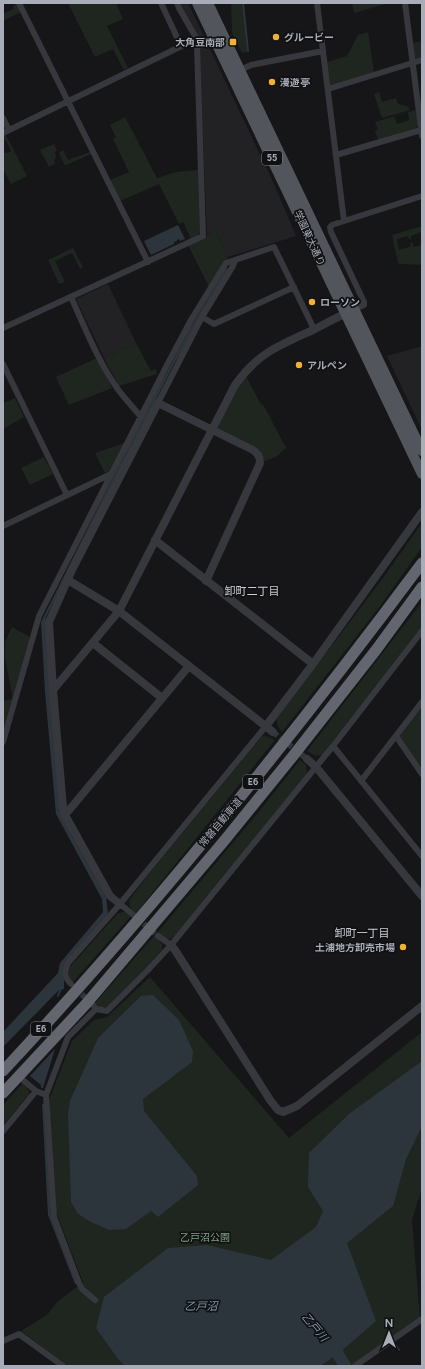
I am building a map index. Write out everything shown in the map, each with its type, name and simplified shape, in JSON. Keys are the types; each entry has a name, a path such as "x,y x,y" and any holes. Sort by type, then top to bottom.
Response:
{"highway":[{"name":"常磐自動車道","path":"6,1068 72,989 147,909 280,749 365,640 422,563"},
{"name":"常磐自動車道","path":"3,1093 22,1078 92,1006 293,756 371,656 422,587"}],"main road":[{"name":"学園東大通り","path":"197,3 236,72"},
{"name":"学園東大通り","path":"208,3 236,72 350,311 395,394 422,451"},
{"name":"学園東大通り","path":"350,311 385,398 422,474"}],"street":[{"path":"19,3 148,262"},
{"path":"161,3 181,46"},
{"path":"3,328 203,236 196,39 177,3"},
{"path":"317,3 344,220"},
{"path":"336,155 422,133 405,3"},
{"path":"3,118 6,132 196,39"},
{"path":"236,72 251,65 323,51"},
{"path":"328,89 422,60"},
{"path":"53,690 119,611 235,385 244,372 256,360 271,350 364,305 330,227 344,220 422,196"},
{"path":"3,742 39,616 191,320 226,263 274,247 314,329"},
{"path":"130,912 110,896 65,815 63,807 53,690 49,622 68,580 202,317 233,266 235,260"},
{"path":"202,317 214,324 294,287"},
{"path":"71,297 101,361 117,389 141,417"},
{"path":"3,364 67,495"},
{"path":"385,398 395,394"},
{"path":"158,403 253,450 258,454 260,459 260,463 206,582"},
{"path":"3,526 111,474"},
{"path":"72,989 64,972 68,963 120,904 266,726 313,664 422,512"},
{"path":"155,540 206,582 313,664"},
{"path":"68,580 119,611 273,732"},
{"path":"95,1300 82,1289 79,1283 54,1217 46,1095 68,1037 92,1006 107,1011 148,970 170,945 333,746 422,631"},
{"path":"93,643 162,698"},
{"path":"65,815 189,666"},
{"path":"361,780 422,702"},
{"path":"396,736 422,774"},
{"path":"333,746 422,856"},
{"path":"307,759 316,767 422,896"},
{"path":"158,936 175,950 270,1100 278,1110 283,1112 297,1106 422,1006"},
{"path":"22,1078 36,1091 46,1095"},
{"path":"3,1131 36,1091"},
{"path":"355,1366 422,1319"},
{"path":"3,1341 18,1334 63,1366"}],"shaded area":[{"path":"179,3 188,3 274,184 296,236 228,257 216,231 207,235 199,42"},
{"path":"422,41 422,58 416,60 414,58 412,43"},
{"path":"108,284 136,343 104,358 76,299"},
{"path":"422,346 422,430 387,356"}],"green space":[{"path":"68,3 116,3 123,19 107,26 128,68 124,70 113,49 95,57"},
{"path":"231,3 241,3 243,8 247,52 242,53 232,33"},
{"path":"352,3 389,3 354,13"},
{"path":"17,4 21,12 3,21 3,14 13,9 14,5"},
{"path":"368,32 374,72 332,86 330,84 327,62 347,56 358,35"},
{"path":"379,92 382,102 396,98 398,104 407,106 410,110 382,118 374,94"},
{"path":"415,110 418,122 416,128 378,140 375,131 378,130 375,122 394,116 397,124 409,120 408,112"},
{"path":"125,117 157,178 176,172 198,170 199,235 191,239 183,222 179,224 159,184 120,201 110,180 129,172 113,139 116,137 110,125"},
{"path":"6,135 27,176 11,184 3,169 3,152 7,153 11,151 6,140 3,141 3,136"},
{"path":"54,144 57,151 55,152 55,164 49,167 40,150"},
{"path":"63,150 68,160 90,152 91,154 66,165 64,164 59,153"},
{"path":"422,226 422,234 421,232 411,236 411,239 409,239 408,236 397,239 397,241 399,250 411,246 410,243 412,242 414,247 421,245 422,265 398,263 392,235"},
{"path":"216,231 228,257 209,287 188,245"},
{"path":"73,248 83,267 80,269 72,253 55,261 65,282 59,284 48,260"},
{"path":"136,343 151,371 156,369 157,374 119,386 104,358"},
{"path":"97,358 112,388 69,405 56,377"},
{"path":"245,374 286,448 276,457 262,462 263,458 215,429"},
{"path":"15,398 24,417 3,429 3,402 4,403"},
{"path":"125,443 110,471 105,473 95,453"},
{"path":"44,457 53,474 30,485 21,468"},
{"path":"422,523 422,547 381,605 282,732 277,724 277,718 380,582"},
{"path":"422,602 422,627 322,755 316,756 307,751"},
{"path":"12,627 30,637 13,697 5,658 5,642"},
{"path":"12,699 3,731 3,701"},
{"path":"422,704 422,769 398,736"},
{"path":"266,736 275,740 136,913 130,907 130,899 261,737"},
{"path":"300,760 306,765 307,774 175,935 170,939 165,939 157,933 257,814"},
{"path":"126,912 131,916 73,982 69,975 70,967 117,914"},
{"path":"154,936 162,944 162,950 108,1007 100,1008 95,1003"},
{"name":"乙戸沼公園","path":"150,977 289,1138 422,1032 422,1188 412,1220 420,1318 353,1366 68,1366 21,1331 47,1315 57,1302 83,1282 56,1212 49,1100 72,1041 94,1020 107,1017"},
{"path":"23,1083 29,1091 29,1094 3,1125 3,1105"}],"water":[{"path":"178,225 185,239 180,241 179,239 174,242 174,244 151,255 144,241"},
{"path":"226,268 229,269 174,364 46,617 45,622 57,761 71,834 106,897 108,913 64,966 64,989 59,990 3,1047 3,1032 58,973 60,963 103,912 102,899 56,814 45,692 41,622 143,417 190,328"},
{"path":"153,995 179,1020 193,1051 192,1062 143,1099 144,1111 197,1176 198,1185 158,1217 151,1211 126,1229 109,1230 78,1214 71,1202 68,1114 70,1101 98,1038 141,996"},
{"path":"55,1049 43,1088 41,1088 41,1085 30,1076"},
{"name":"乙戸沼","path":"422,1061 422,1126 406,1159 393,1206 347,1243 376,1321 338,1354 320,1366 125,1366 118,1359 96,1328 104,1297 168,1248 207,1245 271,1260 316,1227 323,1211 308,1187 309,1153 349,1114"},
{"path":"42,1104 45,1104 51,1214 77,1284 75,1284 48,1215"}],"waterway":[{"path":"243,3 248,51"},
{"path":"58,996 61,988"},
{"name":"乙戸川","path":"328,1342 338,1354 345,1366"},
{"path":"395,1344 399,1350"}],"tunnel":[{"path":"273,732 307,759"},
{"path":"130,912 158,936"},
{"path":"75,988 90,1002"}],"place":[{"name":"グルービー","path":"276,37"},
{"name":"大角豆南部","path":"233,42"},
{"name":"漫遊亭","path":"272,82"},
{"name":"ローソン","path":"312,302"},
{"name":"アルペン","path":"299,365"},
{"name":"土浦地方卸売市場","path":"403,947"}],"district":[{"name":"卸町二丁目","path":"252,591"},
{"name":"卸町一丁目","path":"362,933"}]}
